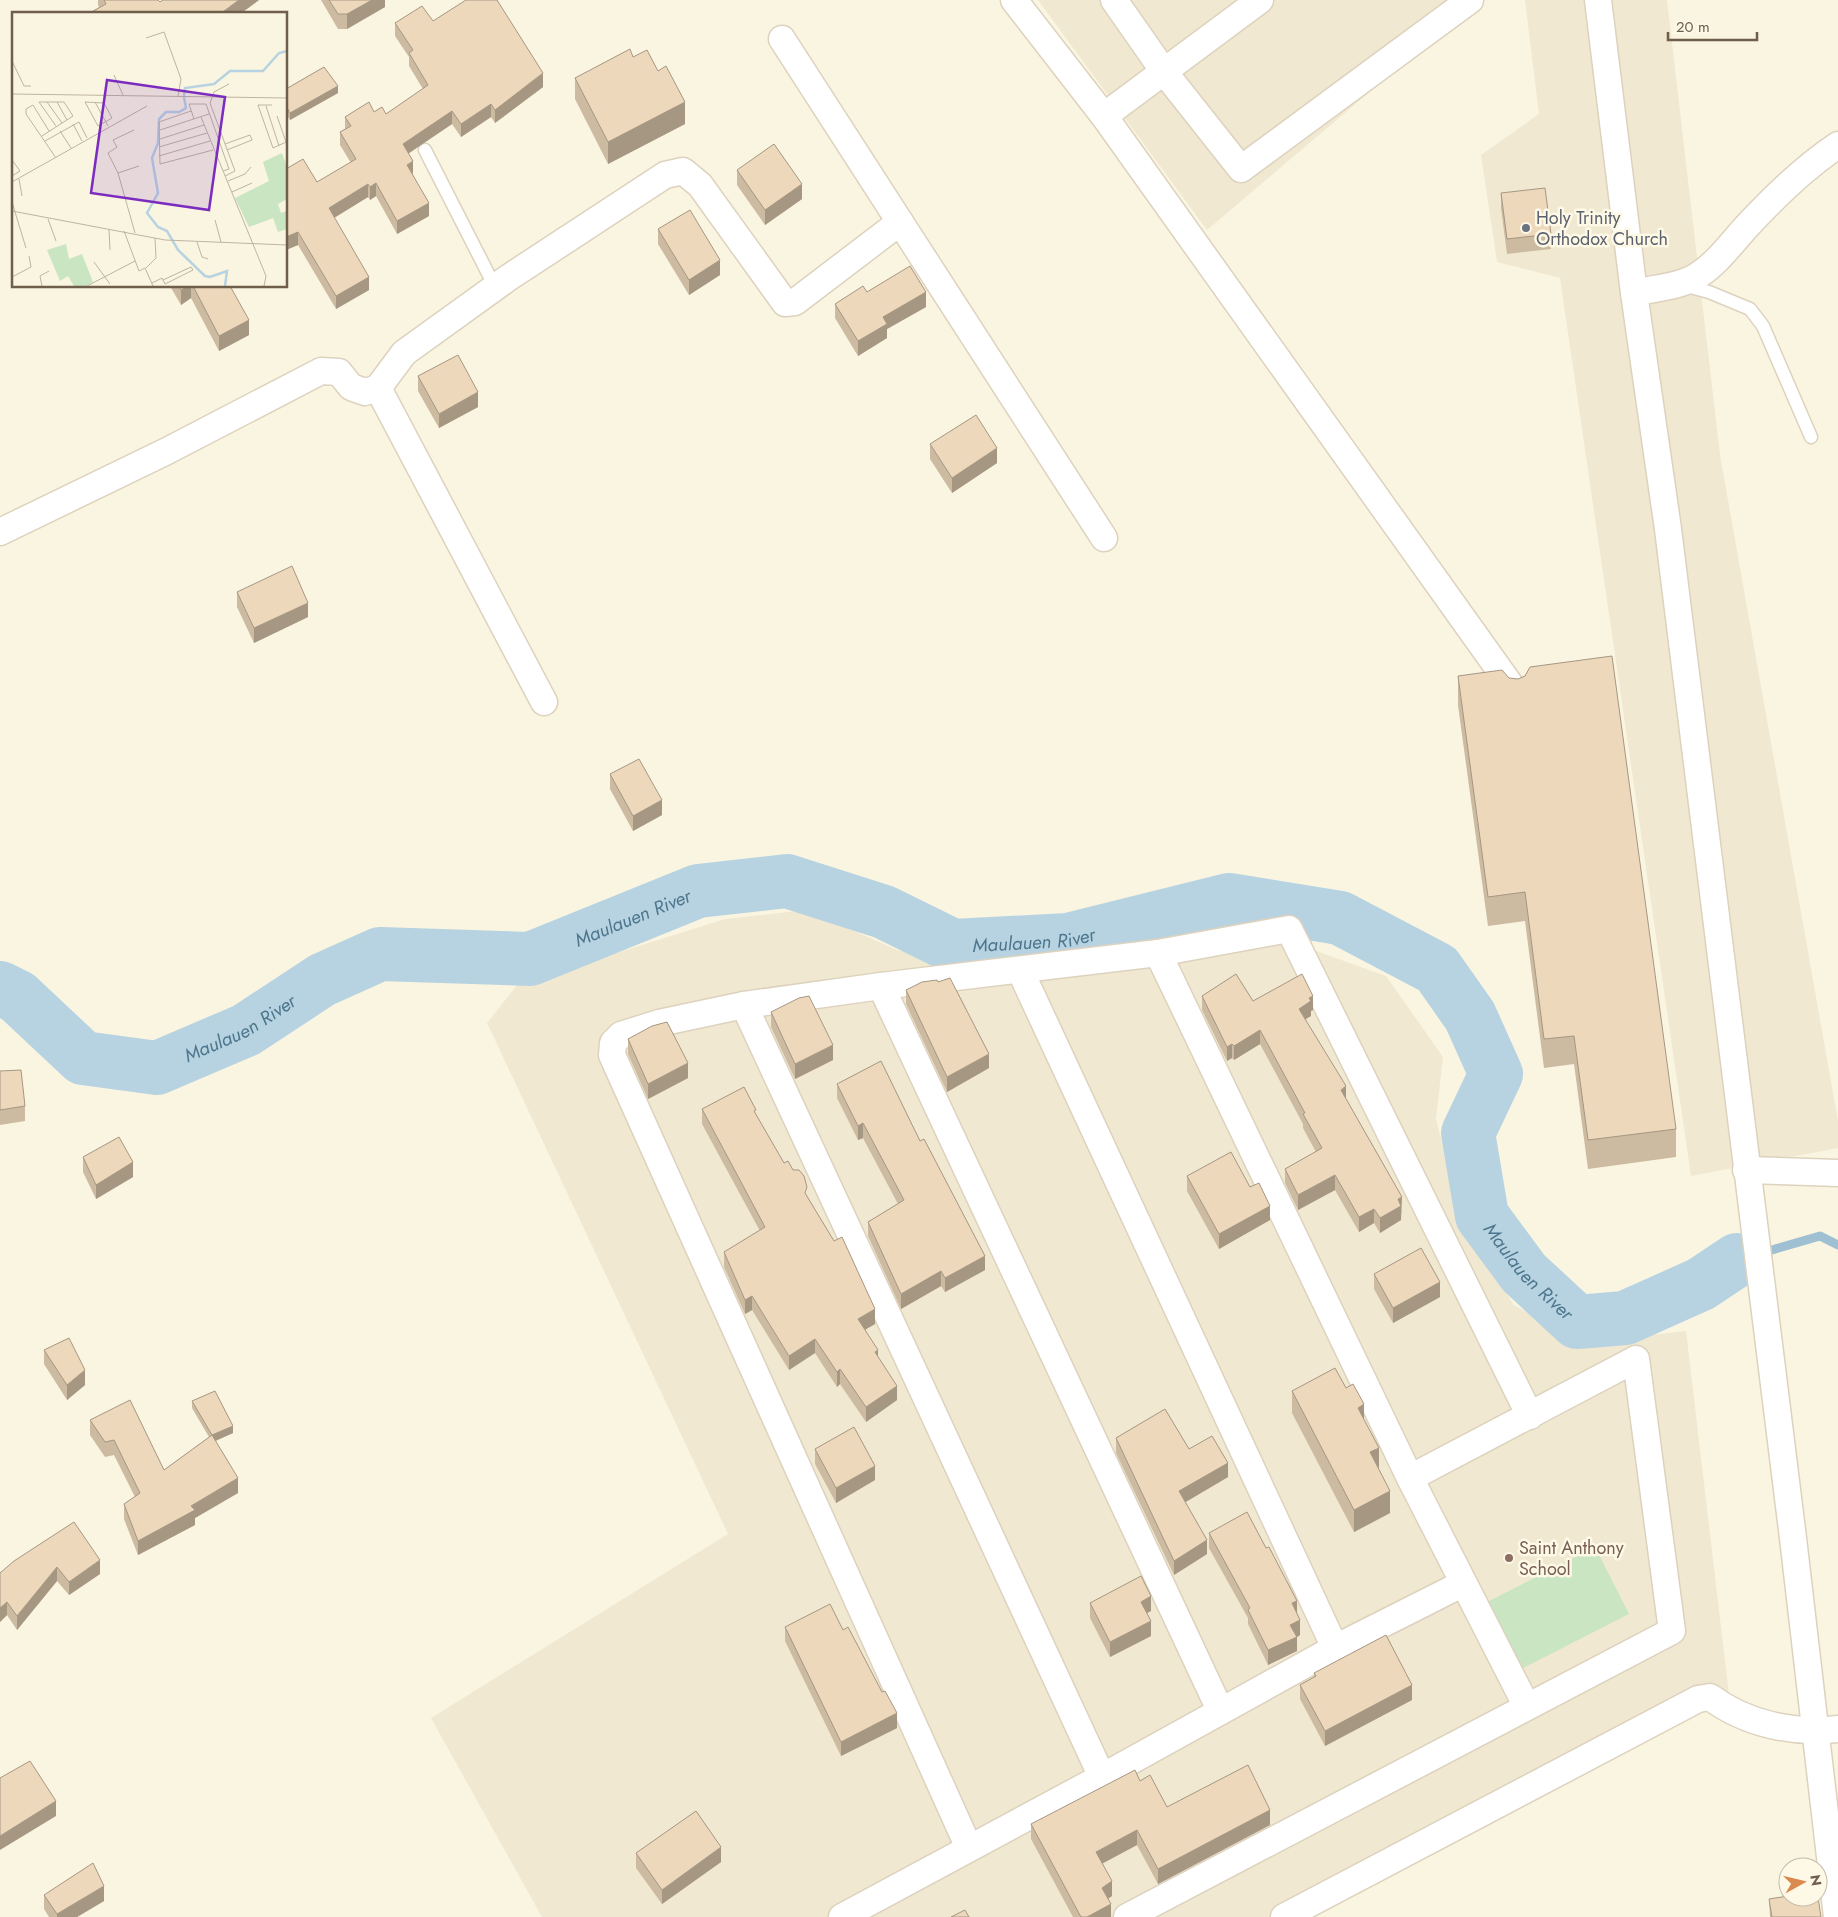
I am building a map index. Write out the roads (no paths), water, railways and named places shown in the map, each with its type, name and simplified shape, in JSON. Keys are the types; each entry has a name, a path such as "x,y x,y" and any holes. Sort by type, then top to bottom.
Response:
{"street":[{"path":"1014,0 1104,116 1516,693"},
{"path":"1114,0 1165,73 1242,169 1470,0"},
{"path":"1104,116 1165,73 1260,0"},
{"path":"1598,0 1634,292 1668,529 1760,1279 1827,1730 1837,1917"},
{"path":"782,39 1104,538"},
{"path":"1634,292 1678,283 1696,276 1715,262 1775,197 1810,166 1838,145"},
{"path":"0,532 167,451 321,371 339,372 351,387 365,392 378,388 404,353 495,287 665,175 683,171 700,185 785,303 796,302 900,222"},
{"path":"378,388 544,702"},
{"path":"969,1848 612,1055 612,1042 621,1036 659,1023 744,1005 881,986 1158,953 1289,928 1530,1416"},
{"path":"1158,953 1410,1478 1462,1584 1526,1706"},
{"path":"1020,970 1335,1648"},
{"path":"881,986 1220,1710"},
{"path":"744,1005 1102,1777"},
{"path":"1747,1175 1838,1173"},
{"path":"1127,1917 1672,1631 1636,1359 1410,1478"},
{"path":"842,1917 1102,1777 1335,1648 1462,1584"},
{"path":"1284,1917 1698,1699 1710,1697 1722,1706 1760,1723 1827,1730"}],"lane":[{"path":"425,150 495,287"},
{"path":"1678,283 1709,292 1750,308 1763,326 1811,437"}],"waterway":[{"name":"Maulauen River","path":"0,988 18,997 83,1058 157,1068 246,1030 322,980 380,954 530,959 698,891 787,881 884,912 953,946 1068,940 1229,900 1340,918 1437,969 1470,1016 1496,1074 1468,1133 1482,1216 1524,1273 1577,1322 1625,1318 1701,1284 1737,1260"},
{"name":"Maulauen River","path":"1737,1260 1820,1236 1838,1245"}],"place":[{"name":"Holy Trinity Orthodox Church","path":"1526,228"},
{"name":"Saint Anthony School","path":"1509,1558"}]}
